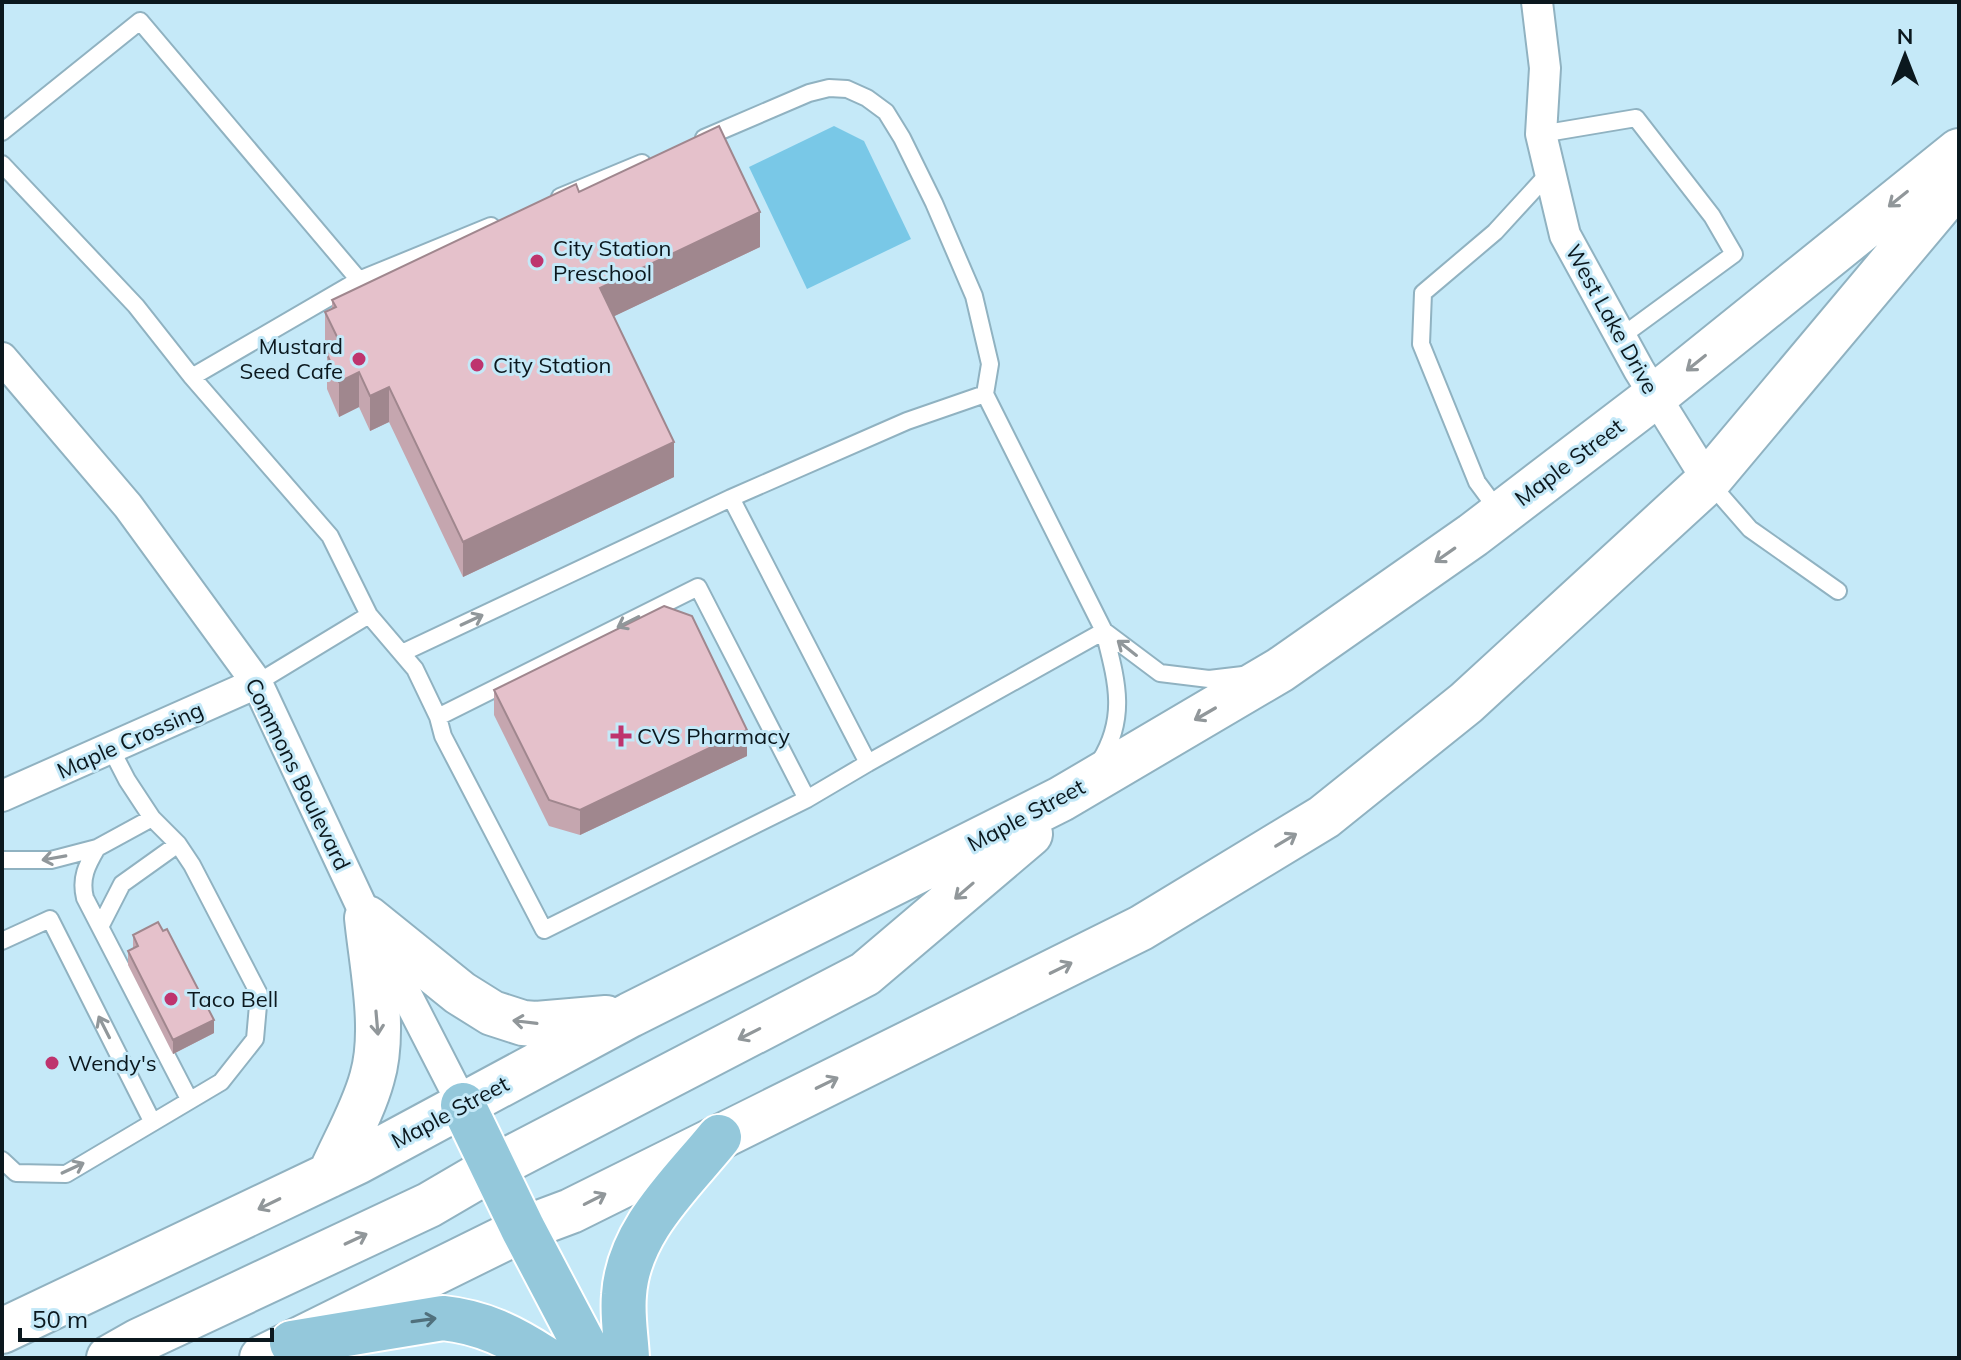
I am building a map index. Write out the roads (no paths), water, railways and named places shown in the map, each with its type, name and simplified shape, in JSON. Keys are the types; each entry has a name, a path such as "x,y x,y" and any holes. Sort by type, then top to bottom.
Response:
{"main road":[{"name":"Maple Street","path":"2,1331 330,1175 630,1015 1073,791 1280,670 1501,514 1655,396 1959,151"},
{"path":"277,1350 523,1229 571,1211 1141,928 1324,817 1466,703 1708,481 1959,183"},
{"path":"109,1358 429,1205 494,1167 865,974 1034,831 1073,791"},
{"path":"367,918 476,1005 510,1020 553,1024 630,1015"},
{"path":"330,1175 366,1098 377,1056 367,918"},
{"path":"463,1105 523,1229 591,1358"},
{"path":"627,1358 624,1292 631,1259 642,1234 659,1210 719,1137"},
{"path":"277,1350 443,1318 468,1321 498,1332 544,1358"}],"street":[{"name":"West Lake Drive","path":"1537,2 1545,68 1541,134 1565,235 1655,396 1708,481"},
{"name":"Commons Boulevard","path":"2,358 128,506 257,683 367,918 463,1105"},
{"name":"Maple Crossing","path":"2,796 257,683"}],"lane":[{"path":"2,132 140,21 359,280"},
{"path":"692,143 809,93 829,88 847,89 867,98 886,112 902,138 974,296 990,364 985,394 1104,631 1119,691 1118,713 1109,746 1073,791"},
{"path":"1541,134 1636,118 1712,216 1734,254 1622,336"},
{"path":"547,203 663,155"},
{"path":"2,164 136,306 192,377 330,536 369,615 415,669 438,717 443,736 544,930 807,799 1104,631"},
{"path":"1501,514 1477,482 1421,344 1423,293 1495,232 1550,172"},
{"path":"192,377 359,280 504,220"},
{"path":"402,653 731,498 907,421 985,394"},
{"path":"1708,481 1750,529 1838,591"},
{"path":"731,498 868,763"},
{"path":"438,717 698,587 807,799"},
{"path":"257,683 369,615"},
{"path":"1104,631 1160,673 1209,679 1280,670"},
{"path":"2,1160 16,1173 66,1174 221,1082 255,1039 259,994 192,865 178,844 152,818 111,749"},
{"path":"2,860 51,860 97,848 152,818"},
{"path":"101,925 122,884 178,844"},
{"path":"97,848 86,868 82,884 85,898 189,1099"},
{"path":"2,941 50,919 152,1121"}],"place":[{"name":"City Station Preschool","path":"537,261"},
{"name":"Mustard Seed Cafe","path":"359,359"},
{"name":"City Station","path":"477,365"},
{"name":"CVS Pharmacy","path":"621,736"},
{"name":"Taco Bell","path":"171,999"},
{"name":"Wendy's","path":"52,1063"}]}
